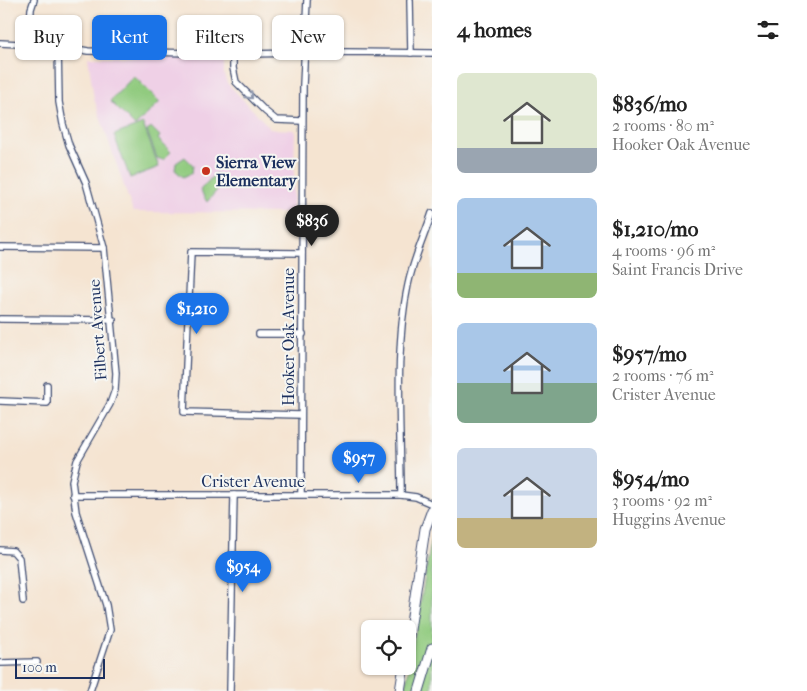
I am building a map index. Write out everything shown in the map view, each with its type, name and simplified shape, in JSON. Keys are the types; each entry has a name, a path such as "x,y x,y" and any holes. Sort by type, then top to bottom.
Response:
{"street":[{"path":"31,15 34,0"},
{"name":"Hooker Oak Avenue","path":"306,15 307,0"},
{"path":"410,0 411,53"},
{"path":"0,43 15,43"},
{"path":"82,50 177,53"},
{"path":"344,52 432,53"},
{"name":"Filbert Avenue","path":"58,60 59,102 63,124 68,145 86,183 104,248 112,320 115,390 110,404 77,461 72,481 73,495 109,617 108,641 90,691"},
{"path":"233,60 236,82 265,111 276,120 302,121"},
{"name":"Hooker Oak Avenue","path":"301,494 303,334 302,121 305,60"},
{"path":"401,495 400,343 402,320 414,260 432,213"},
{"path":"0,247 104,248"},
{"path":"301,415 184,412 190,252 302,253"},
{"path":"0,319 112,320"},
{"path":"259,334 303,334"},
{"path":"0,401 46,403 47,385"},
{"name":"Crister Avenue","path":"73,495 401,495 416,497 432,504"},
{"path":"230,691 234,495"},
{"path":"411,620 425,528 432,510"},
{"path":"0,550 13,551 19,558 23,601"},
{"path":"420,691 432,648"},
{"path":"0,663 37,662"},
{"path":"400,691 403,675"}],"shaded area":[{"name":"Sierra View Elementary","path":"88,57 92,57 92,60 167,60 167,57 177,57 177,60 224,60 224,74 227,83 271,129 295,130 293,213 133,212 94,99"}],"green space":[{"path":"134,76 160,102 135,126 110,101"},
{"path":"143,124 159,167 130,178 114,135"},
{"path":"151,127 160,136 158,139 171,152 163,160 157,158 147,131"},
{"path":"185,157 193,165 192,173 183,177 175,170 176,163"},
{"path":"216,173 224,182 207,202 200,190"},
{"path":"432,536 432,691 405,691 408,675 416,675 416,628"}],"place":[{"name":"Sierra View Elementary","path":"206,171"}]}
